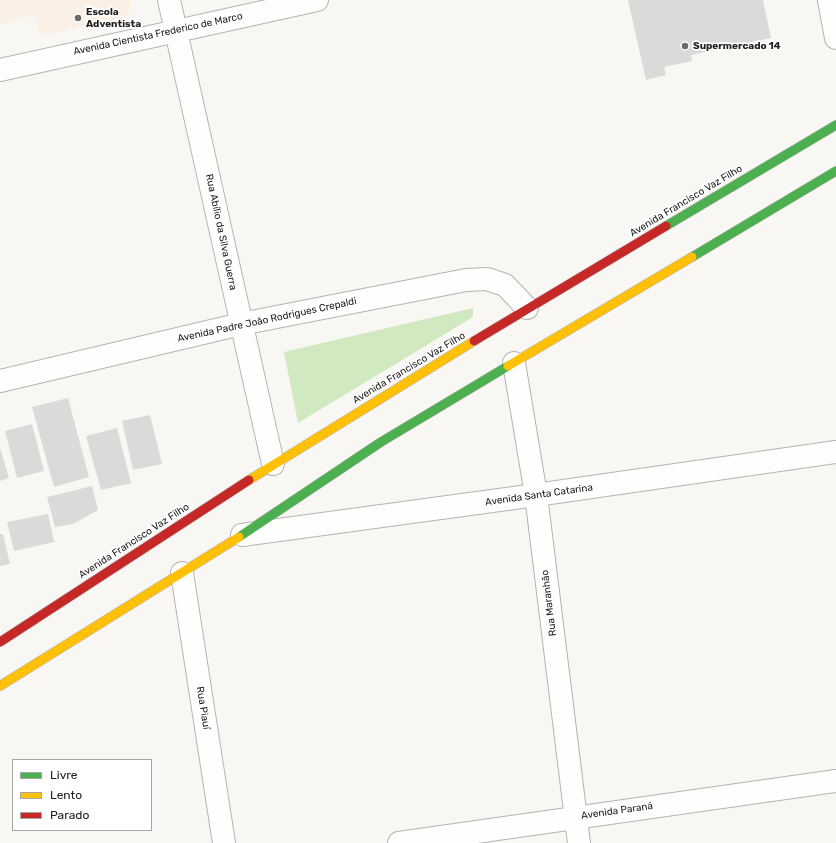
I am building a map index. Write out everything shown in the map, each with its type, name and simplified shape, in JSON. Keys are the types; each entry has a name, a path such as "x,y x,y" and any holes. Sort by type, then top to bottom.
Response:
{"main road":[{"name":"Avenida Francisco Vaz Filho","path":"0,642 273,464 526,308 836,125"},
{"path":"0,686 182,573 381,442 836,172"}],"street":[{"name":"Rua Abílio da Silva Guerra","path":"169,0 273,464"},
{"name":"Avenida Cientista Frederico de Marco","path":"0,70 317,0"},
{"path":"829,0 836,38"},
{"name":"Avenida Padre João Rodrigues Crepaldi","path":"0,381 241,324 466,280 487,279 505,286 526,308"},
{"name":"Rua Maranhão","path":"514,363 536,495 579,843"},
{"name":"Avenida Santa Catarina","path":"242,534 536,495 836,452"},
{"name":"Rua Piauí","path":"182,573 224,843"},
{"name":"Avenida Paraná","path":"399,843 836,781"}],"shaded area":[{"name":"Escola Adventista","path":"0,0 131,0 131,9 126,16 113,20 40,36 35,15 0,24"}],"green space":[{"path":"473,308 473,317 298,423 284,352"}],"building":[{"name":"Supermercado 14","path":"628,0 763,0 771,38 691,55 692,61 664,67 666,75 646,80"},
{"path":"68,398 89,477 54,487 32,407"},
{"path":"150,415 162,464 133,470 122,421"},
{"path":"32,424 44,471 17,478 5,431"},
{"path":"117,428 131,483 101,490 86,436"},
{"path":"0,448 9,478 0,481"},
{"path":"92,486 98,510 73,524 55,527 47,497"},
{"path":"48,514 54,542 14,551 7,522"},
{"path":"0,534 3,534 10,564 0,566"}],"traffic: fast":[{"path":"666,226 836,125"},
{"path":"692,257 836,171"},
{"path":"239,537 381,442 508,366"}],"traffic: slow":[{"path":"508,366 692,257"},
{"path":"249,480 474,341"},
{"path":"0,686 239,537"}],"traffic: jam":[{"path":"474,341 666,226"},
{"path":"0,642 249,480"}],"place":[{"name":"Escola Adventista","path":"78,18"},
{"name":"Supermercado 14","path":"685,46"}]}
